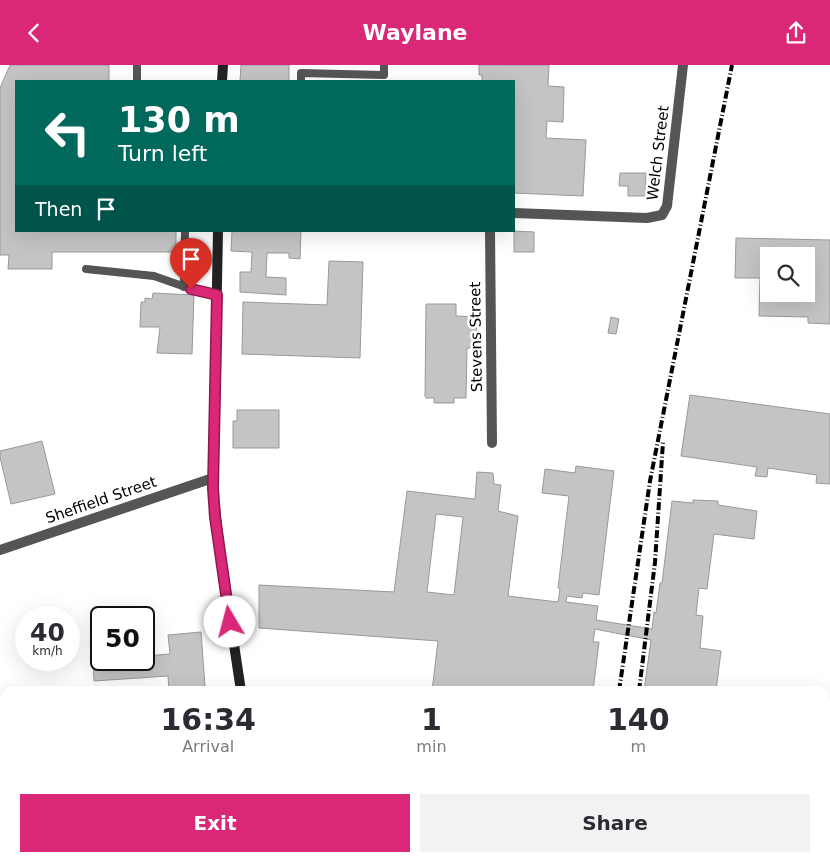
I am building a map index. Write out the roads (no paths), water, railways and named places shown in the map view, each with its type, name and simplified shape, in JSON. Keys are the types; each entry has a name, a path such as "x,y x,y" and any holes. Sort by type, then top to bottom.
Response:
{"main road":[{"path":"222,80 223,65"},
{"path":"218,232 212,478 218,545 240,686"}],"street":[{"name":"Welch Street","path":"515,213 647,218 662,215 667,206 683,65"},
{"name":"Stevens Street","path":"490,232 492,443"},
{"name":"Sheffield Street","path":"0,550 212,478"}],"lane":[{"path":"137,65 137,80"},
{"path":"301,80 301,73 384,78 384,65"},
{"path":"184,287 185,232"},
{"path":"86,269 154,276 184,287 217,295"}],"railway":[{"path":"620,686 650,481 732,65"},
{"path":"640,686 655,562 663,442"}]}
